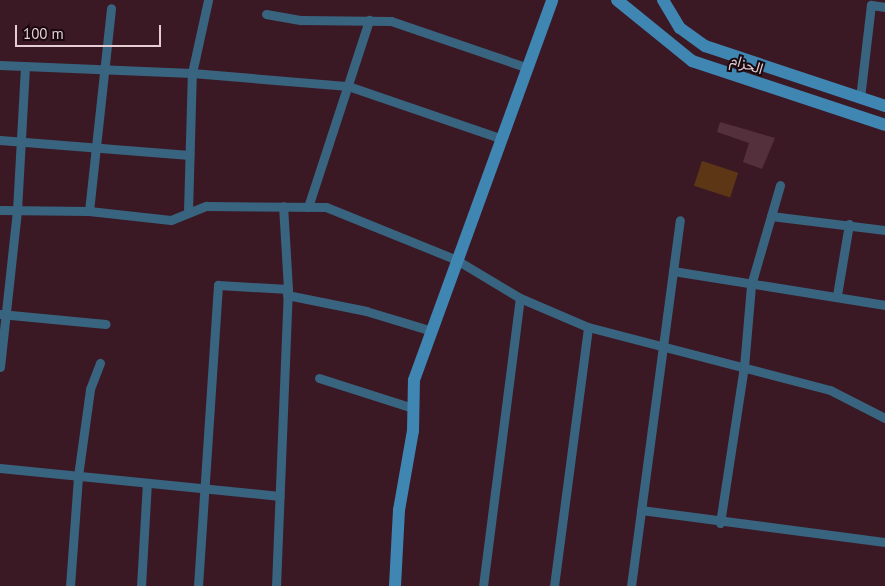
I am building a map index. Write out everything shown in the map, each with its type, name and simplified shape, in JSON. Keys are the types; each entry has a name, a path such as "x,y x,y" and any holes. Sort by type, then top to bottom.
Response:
{"street":[{"path":"188,212 192,73 208,0"},
{"path":"395,586 398,510 413,431 410,407 429,330 525,67 552,0"},
{"name":"الحزام","path":"616,0 692,62 885,125"},
{"path":"663,0 680,28 705,46 885,106"},
{"path":"860,98 871,5 885,7"},
{"path":"89,211 99,144 102,69 111,8"},
{"path":"266,14 301,20 368,20 409,25 525,67"},
{"path":"308,206 368,20"},
{"path":"0,65 192,73 348,86 500,138"},
{"path":"0,367 2,314 17,210 25,67"},
{"path":"0,140 99,144 189,155"},
{"path":"720,523 744,367 750,285 780,185"},
{"path":"0,210 89,211 172,220 206,206 326,207 455,259 520,298 588,327 830,390 885,418"},
{"path":"276,586 288,292 282,206"},
{"path":"771,216 849,224 885,230"},
{"path":"631,586 680,220"},
{"path":"837,295 849,224"},
{"path":"673,271 750,285 837,295 885,305"},
{"path":"198,586 206,489 218,285 288,292 366,311 429,330"},
{"path":"483,586 520,298"},
{"path":"2,314 106,324"},
{"path":"554,586 588,327"},
{"path":"70,586 78,476 90,389 100,363"},
{"path":"319,378 410,407"},
{"path":"0,468 280,496"},
{"path":"141,586 147,483"},
{"path":"641,510 720,523 885,542"}],"shaded area":[{"path":"702,161 738,173 730,197 694,186"}],"building":[{"path":"720,122 775,138 762,169 743,162 749,143 717,132"}]}
